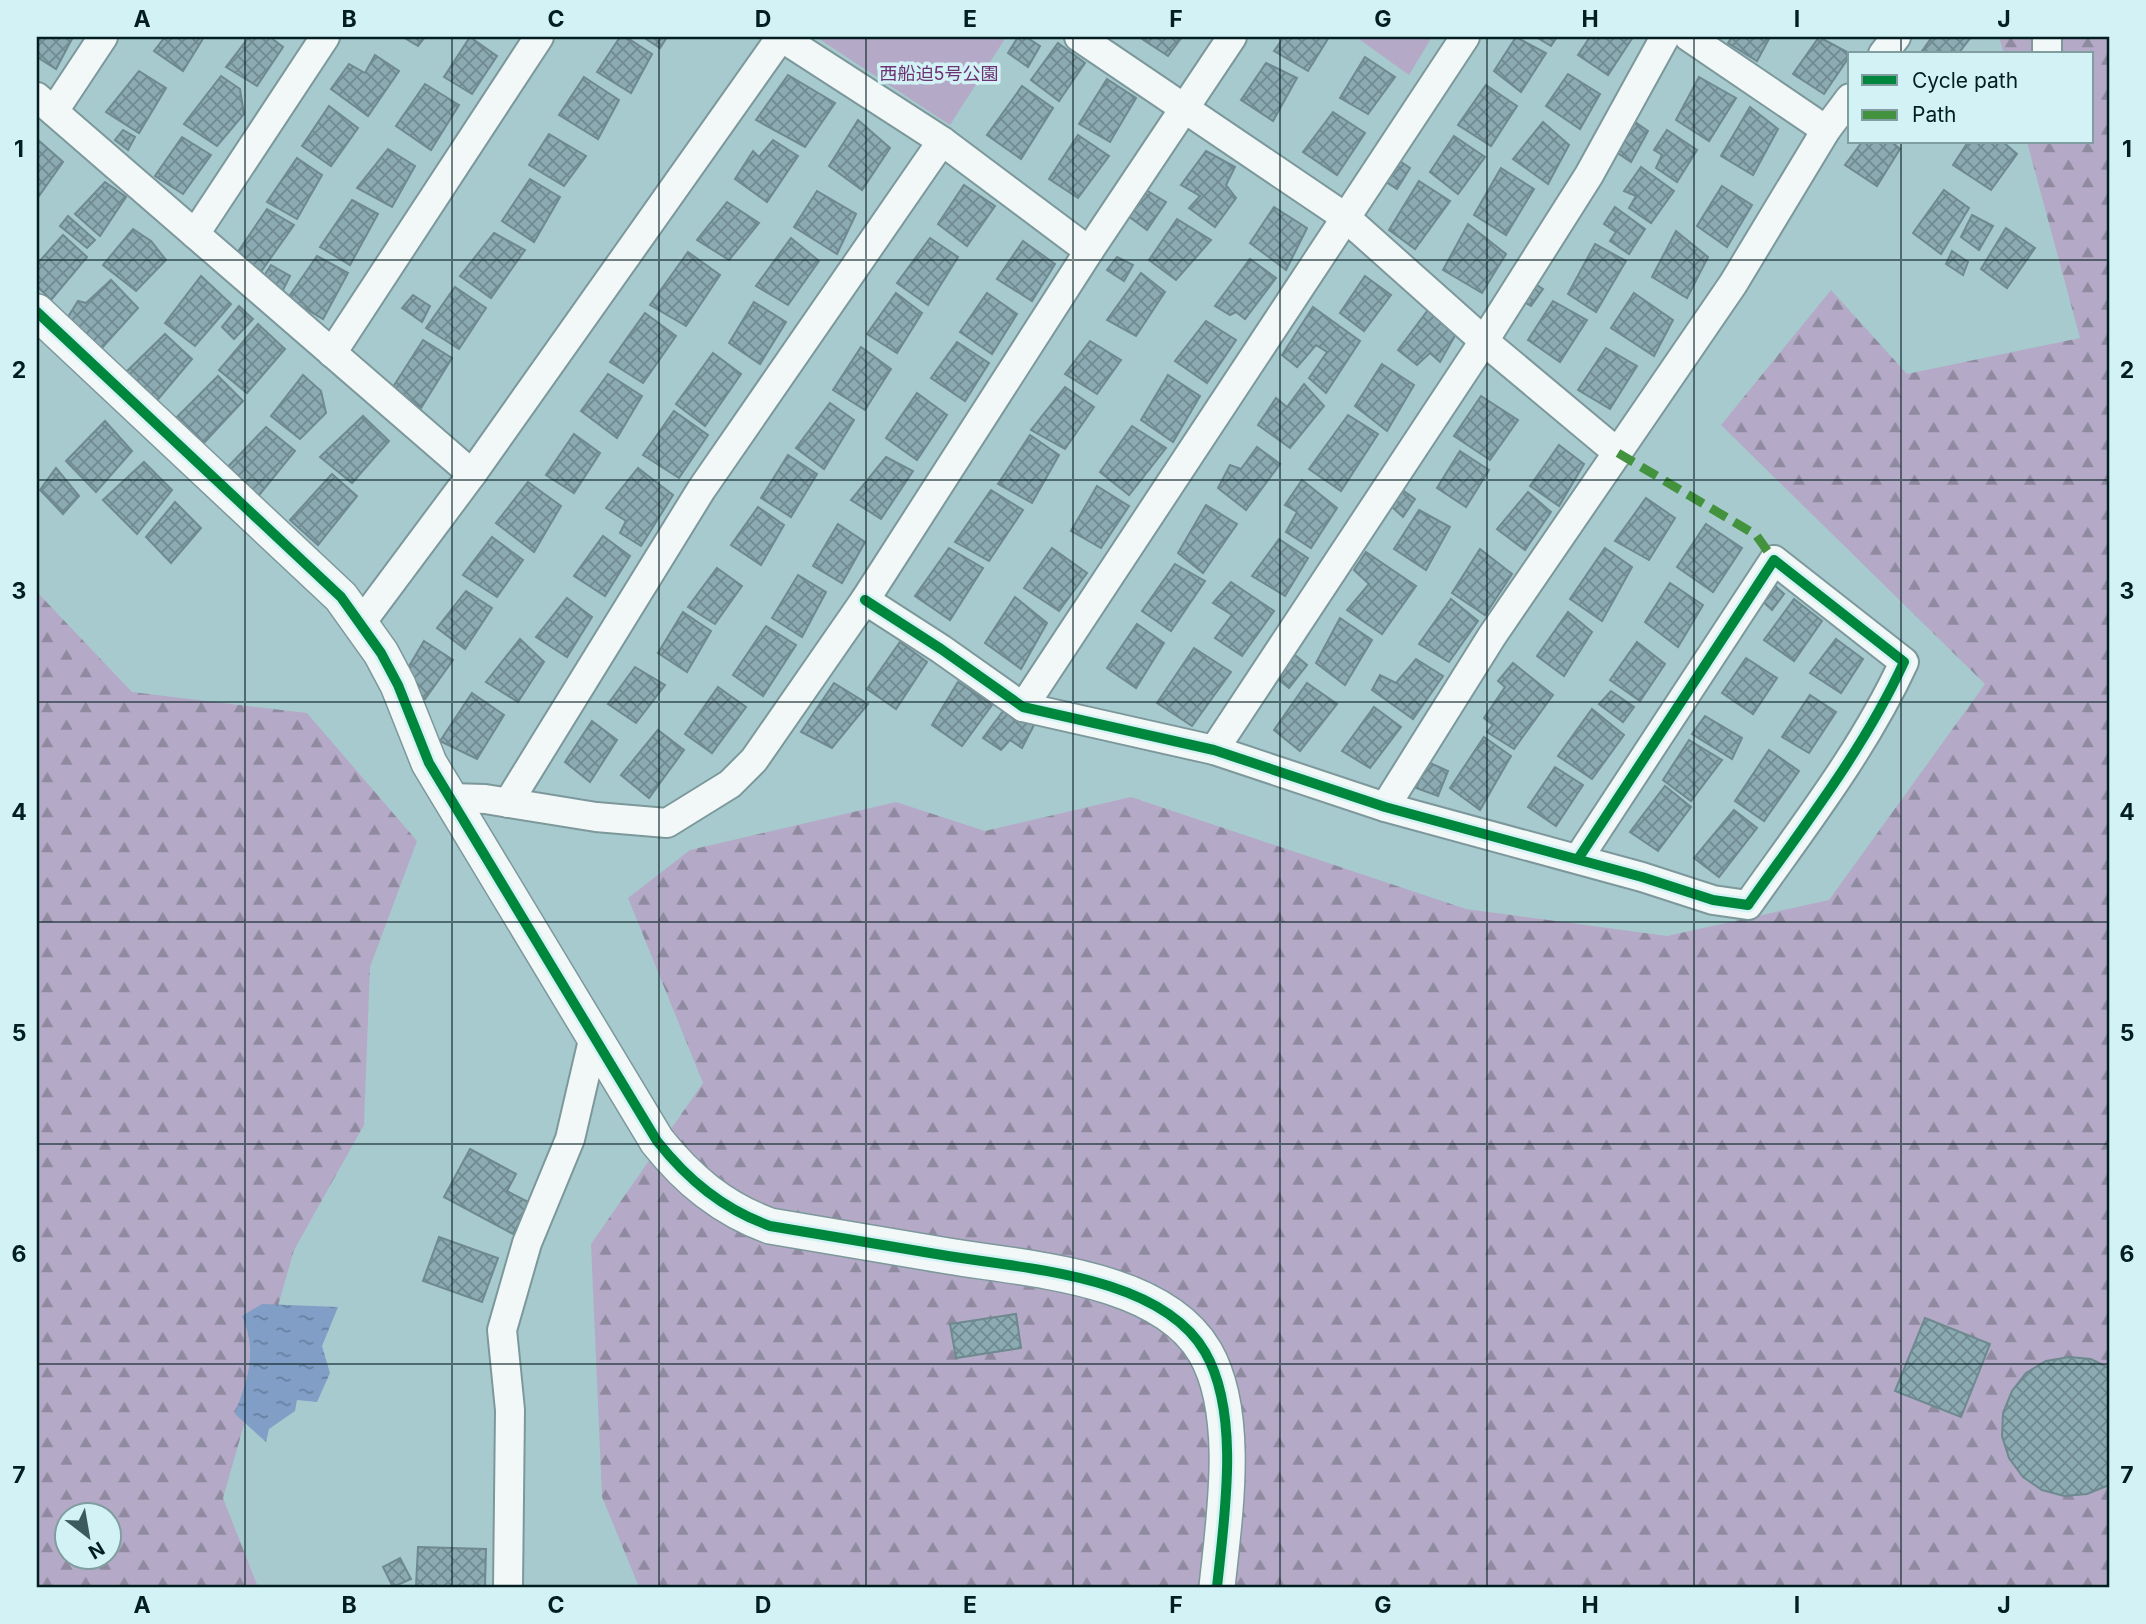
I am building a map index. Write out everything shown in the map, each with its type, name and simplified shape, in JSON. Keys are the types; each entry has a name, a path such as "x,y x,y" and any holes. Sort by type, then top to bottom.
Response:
{"street":[{"path":"103,37 45,104 472,474"},
{"path":"195,234 324,37"},
{"path":"332,353 539,37"},
{"path":"361,623 472,474 781,37 942,141 1089,251"},
{"path":"1079,37 1345,217 1484,341 1618,453"},
{"path":"450,798 508,803 596,817 667,823 700,806 730,784 754,760 865,600 1089,251 1232,37"},
{"path":"1023,708 1465,37"},
{"path":"1214,750 1484,341 1589,175 1665,37"},
{"path":"1689,37 1826,130"},
{"path":"1885,52 1896,37"},
{"path":"1385,807 1492,636 1732,284 1826,130 1848,101"},
{"path":"508,803 701,490 942,141"},
{"path":"37,312 336,590 361,623 398,685 429,763 657,1141 680,1170 703,1190 753,1220 770,1226 1083,1279 1149,1303 1175,1318 1204,1351 1217,1379 1228,1473 1217,1587"},
{"path":"865,600 942,649 1023,708 1214,750 1385,807 1578,859 1713,900 1748,905 1830,787 1889,694 1903,662 1774,560 1578,859"},
{"path":"508,1587 510,1410 502,1330 527,1243 569,1139 594,1036"}],"green space":[{"name":"西船迫5号公園","path":"816,37 1006,37 950,125"},
{"path":"1356,37 1432,37 1409,75"},
{"path":"1999,37 2109,37 2109,1587 639,1587 602,1497 591,1244 703,1083 628,898 690,850 896,802 985,831 1131,797 1466,909 1667,936 1829,900 1985,684 1721,425 1831,290 1907,374 2080,338 2028,144 2094,144 2094,52 2003,52"},
{"path":"37,592 132,692 307,713 417,841 370,967 364,1125 294,1250 223,1498 258,1587 37,1587"}],"water":[{"path":"262,1304 338,1307 322,1346 330,1373 317,1402 297,1400 295,1411 269,1429 266,1442 235,1414 247,1376 250,1354 247,1329 242,1316"}],"building":[{"path":"37,37 73,37 56,69 37,57"},
{"path":"165,37 204,37 183,71 154,51"},
{"path":"249,37 270,37 283,47 257,86 226,67"},
{"path":"403,37 425,37 418,46"},
{"path":"470,37 497,56 472,94 444,77"},
{"path":"620,37 626,37 652,54 631,93 597,72"},
{"path":"643,37 667,37 660,48"},
{"path":"1018,37 1026,37 1040,46 1028,67 1008,53"},
{"path":"1139,37 1182,37 1168,56"},
{"path":"1284,37 1329,37 1308,71 1274,51"},
{"path":"1516,37 1546,53 1521,92 1494,71"},
{"path":"1536,37 1557,37 1551,46"},
{"path":"1590,37 1633,37 1608,75 1578,55"},
{"path":"1732,37 1770,37 1757,61 1728,43"},
{"path":"1819,37 1848,52 1848,58 1824,94 1793,74"},
{"path":"1932,37 1971,37 1960,52 1921,52"},
{"path":"1058,43 1085,63 1059,101 1031,80"},
{"path":"375,55 399,71 368,116 331,89 349,64 365,73"},
{"path":"1365,57 1395,77 1368,114 1340,98"},
{"path":"1266,63 1297,78 1273,121 1241,100"},
{"path":"139,71 166,88 139,133 106,112"},
{"path":"1568,74 1600,94 1580,129 1546,106"},
{"path":"788,75 835,103 805,147 756,120"},
{"path":"221,76 240,89 244,114 217,146 184,124"},
{"path":"584,77 619,100 598,139 559,115"},
{"path":"1699,77 1736,98 1709,141 1676,120"},
{"path":"1107,79 1136,98 1110,142 1079,124"},
{"path":"425,84 459,105 431,150 396,126"},
{"path":"1486,85 1517,106 1491,146 1458,125"},
{"path":"1022,86 1053,108 1021,159 987,135"},
{"path":"329,106 358,128 331,166 302,146"},
{"path":"1750,107 1778,129 1753,175 1721,156"},
{"path":"1333,112 1365,133 1337,175 1303,152"},
{"path":"1631,119 1648,131 1631,162 1613,150"},
{"path":"858,120 890,148 862,190 829,166"},
{"path":"1543,122 1569,145 1548,184 1513,159"},
{"path":"123,130 135,137 128,150 115,140"},
{"path":"1667,130 1697,150 1677,182 1656,168 1662,155 1654,150"},
{"path":"549,134 586,156 564,186 529,165"},
{"path":"1078,135 1109,156 1078,198 1049,179"},
{"path":"1454,136 1485,157 1458,194 1430,172"},
{"path":"182,137 211,155 183,194 155,176"},
{"path":"37,139 63,162 39,196 37,194"},
{"path":"773,140 798,156 767,202 735,179 753,151 759,157"},
{"path":"1861,144 1894,144 1900,149 1877,186 1845,165"},
{"path":"1967,144 2005,144 2017,154 1991,190 1953,165"},
{"path":"388,149 415,166 392,207 357,188"},
{"path":"1206,151 1235,167 1226,185 1236,198 1215,227 1189,208 1200,196 1181,185"},
{"path":"1394,157 1410,168 1397,189 1380,178"},
{"path":"297,158 322,175 297,219 267,202"},
{"path":"1641,167 1674,191 1651,223 1629,208 1636,196 1624,191"},
{"path":"1501,168 1534,189 1506,235 1474,215"},
{"path":"530,179 560,197 534,242 502,221"},
{"path":"1419,181 1450,201 1415,249 1389,230"},
{"path":"105,182 126,197 100,236 75,214"},
{"path":"964,185 995,206 967,246 938,224"},
{"path":"1722,186 1752,205 1727,247 1697,226"},
{"path":"1146,190 1166,202 1147,230 1127,215"},
{"path":"1944,190 1969,208 1941,254 1913,233"},
{"path":"817,191 856,214 837,254 794,227"},
{"path":"352,200 378,214 350,265 320,247"},
{"path":"727,202 759,223 729,260 697,240"},
{"path":"1274,207 1307,228 1286,270 1250,243"},
{"path":"1615,207 1645,229 1629,254 1610,241 1616,232 1604,224"},
{"path":"267,209 294,225 260,273 235,256"},
{"path":"1972,215 1993,226 1979,250 1961,237"},
{"path":"68,216 95,240 87,248 60,226"},
{"path":"1177,219 1211,240 1176,280 1149,260"},
{"path":"1468,224 1506,254 1482,293 1443,270"},
{"path":"2006,228 2035,248 2007,288 1981,269"},
{"path":"133,229 151,241 166,260 136,291 103,265"},
{"path":"1676,231 1708,257 1687,298 1652,277"},
{"path":"494,233 525,250 491,298 460,276"},
{"path":"63,235 87,257 51,300 37,286 37,264"},
{"path":"791,238 819,261 788,305 756,286"},
{"path":"930,238 958,257 928,305 897,283"},
{"path":"1023,241 1055,264 1032,301 997,279"},
{"path":"1595,244 1626,261 1596,312 1568,294"},
{"path":"1952,251 1968,262 1963,275 1946,264"},
{"path":"688,252 720,275 686,326 650,305"},
{"path":"317,256 348,273 323,319 288,298"},
{"path":"1117,257 1133,265 1124,281 1107,270"},
{"path":"1250,259 1276,278 1245,319 1236,312 1230,315 1215,306"},
{"path":"271,265 290,276 279,298 260,282"},
{"path":"1141,273 1165,292 1136,336 1107,320"},
{"path":"201,276 231,304 195,346 165,323"},
{"path":"1365,276 1391,295 1364,331 1340,313"},
{"path":"111,280 138,308 100,350 66,320 78,301 86,303"},
{"path":"1529,280 1543,289 1531,306 1519,299"},
{"path":"455,287 486,308 459,349 426,328"},
{"path":"896,293 922,313 897,353 867,334"},
{"path":"987,293 1017,314 992,354 960,332"},
{"path":"1634,293 1673,320 1654,356 1611,328"},
{"path":"413,295 430,306 422,322 402,308"},
{"path":"1553,301 1587,320 1560,362 1528,340"},
{"path":"754,302 786,322 760,364 729,343"},
{"path":"239,306 253,319 234,339 222,327"},
{"path":"1313,307 1360,341 1326,393 1309,378 1327,352 1316,345 1297,367 1282,355"},
{"path":"1428,310 1456,334 1440,362 1430,353 1417,365 1398,350"},
{"path":"645,313 676,336 643,383 610,362"},
{"path":"1206,321 1236,340 1207,383 1175,361"},
{"path":"258,324 285,349 247,393 219,370"},
{"path":"165,334 192,359 154,404 123,375"},
{"path":"423,340 452,358 421,408 393,387"},
{"path":"1090,341 1121,360 1097,394 1065,374"},
{"path":"957,342 989,363 965,401 931,378"},
{"path":"861,347 891,369 865,410 833,390"},
{"path":"1606,348 1637,366 1610,409 1578,390"},
{"path":"713,353 741,374 705,426 676,404"},
{"path":"1382,364 1414,385 1387,431 1355,406"},
{"path":"608,374 642,396 617,438 581,411"},
{"path":"303,375 321,391 326,413 300,439 271,416"},
{"path":"1168,375 1200,396 1173,442 1141,420"},
{"path":"218,376 243,401 201,446 174,420"},
{"path":"1304,384 1324,406 1290,448 1258,425 1276,398 1287,407"},
{"path":"1065,387 1094,407 1065,449 1031,430"},
{"path":"917,393 947,415 917,460 886,438"},
{"path":"1481,396 1518,420 1490,460 1454,436"},
{"path":"830,403 854,420 824,469 796,448"},
{"path":"674,411 708,435 679,478 643,455"},
{"path":"1348,415 1378,434 1341,491 1309,469"},
{"path":"363,416 389,441 352,483 320,457"},
{"path":"105,421 132,451 96,492 66,461"},
{"path":"1132,426 1166,448 1129,495 1100,472"},
{"path":"266,427 295,451 255,500 221,474"},
{"path":"574,434 600,453 574,493 546,475"},
{"path":"1030,435 1059,455 1032,503 998,484"},
{"path":"1559,445 1584,464 1559,506 1530,486"},
{"path":"1257,447 1280,464 1246,510 1218,488 1230,465 1241,469"},
{"path":"1460,451 1489,470 1466,507 1437,488"},
{"path":"788,455 817,474 791,517 761,498"},
{"path":"886,457 913,471 881,519 851,500"},
{"path":"144,462 172,490 137,534 103,500"},
{"path":"56,468 79,496 63,514 40,490"},
{"path":"638,468 673,495 641,546 620,533 626,521 606,508"},
{"path":"332,474 357,496 318,545 290,520"},
{"path":"1302,480 1337,508 1311,548 1286,532 1297,512 1285,505"},
{"path":"528,482 561,506 534,552 496,523"},
{"path":"1097,486 1129,506 1101,548 1071,531"},
{"path":"1401,489 1415,499 1403,517 1392,507"},
{"path":"991,490 1023,510 989,561 955,542"},
{"path":"1528,492 1551,512 1525,550 1497,529"},
{"path":"1646,498 1675,518 1649,560 1615,541"},
{"path":"175,502 201,528 171,563 146,537"},
{"path":"1206,505 1237,524 1203,573 1178,553"},
{"path":"758,507 784,525 761,565 731,545"},
{"path":"1419,510 1450,527 1426,570 1394,549"},
{"path":"838,524 865,542 842,583 813,566"},
{"path":"1706,524 1742,548 1713,592 1677,567"},
{"path":"603,536 630,556 605,596 574,576"},
{"path":"492,537 523,560 497,597 463,575"},
{"path":"1279,539 1308,558 1285,596 1252,576"},
{"path":"949,548 983,568 950,620 915,596"},
{"path":"1052,548 1087,573 1059,611 1024,588"},
{"path":"1605,548 1632,567 1602,621 1570,599"},
{"path":"1480,549 1512,574 1485,615 1452,593"},
{"path":"1366,552 1416,586 1382,634 1347,610 1369,584 1354,570"},
{"path":"1175,564 1205,581 1171,631 1142,611"},
{"path":"717,568 742,586 715,624 688,607"},
{"path":"798,575 826,592 802,637 772,618"},
{"path":"1231,582 1274,611 1242,656 1215,638 1232,615 1213,603"},
{"path":"1670,583 1703,605 1678,647 1645,622"},
{"path":"1773,584 1784,594 1772,610 1759,598"},
{"path":"466,591 492,608 465,649 437,628"},
{"path":"1015,597 1047,623 1021,669 985,643"},
{"path":"567,598 592,617 567,657 536,637"},
{"path":"1451,599 1478,621 1449,662 1419,644"},
{"path":"1794,599 1822,621 1794,661 1764,640"},
{"path":"683,612 711,631 687,672 658,653"},
{"path":"1568,612 1592,632 1564,676 1537,656"},
{"path":"1340,618 1372,640 1345,685 1316,663"},
{"path":"1137,624 1164,643 1136,688 1107,668"},
{"path":"766,626 796,645 763,696 733,675"},
{"path":"520,639 544,662 518,702 486,682"},
{"path":"1836,639 1863,659 1841,693 1810,673"},
{"path":"424,641 453,660 425,699 402,678"},
{"path":"900,642 927,662 896,709 867,689"},
{"path":"1637,642 1665,664 1640,701 1610,680"},
{"path":"1194,648 1231,672 1192,726 1157,703"},
{"path":"1290,651 1307,665 1289,688 1273,675"},
{"path":"1746,658 1777,678 1753,714 1722,693"},
{"path":"1416,659 1443,676 1413,719 1372,690 1380,675 1396,683"},
{"path":"1513,663 1553,695 1514,749 1487,732 1493,725 1484,718 1505,687 1498,681"},
{"path":"635,667 665,685 636,723 608,704"},
{"path":"958,682 992,705 962,746 932,725"},
{"path":"834,683 868,704 832,748 801,732"},
{"path":"1307,683 1337,704 1300,751 1274,730"},
{"path":"718,687 746,707 712,753 685,734"},
{"path":"1611,691 1634,707 1623,722 1599,704"},
{"path":"472,693 504,715 477,759 440,741"},
{"path":"1810,695 1836,712 1809,753 1782,737"},
{"path":"1006,707 1034,725 1022,748 1010,740 1001,750 983,738"},
{"path":"1374,707 1401,727 1370,768 1342,751"},
{"path":"1592,709 1624,735 1592,779 1558,756"},
{"path":"1705,716 1742,738 1732,759 1692,734"},
{"path":"592,721 617,740 590,782 565,762"},
{"path":"658,730 684,750 649,798 621,775"},
{"path":"1484,737 1511,756 1480,810 1450,788"},
{"path":"1689,740 1722,760 1691,801 1663,780"},
{"path":"1769,750 1799,771 1764,821 1735,801"},
{"path":"1428,762 1448,771 1438,796 1416,788"},
{"path":"1555,767 1583,785 1556,826 1528,807"},
{"path":"1665,786 1691,807 1658,851 1630,832"},
{"path":"1734,810 1757,828 1719,877 1694,858"},
{"path":"470,1149 516,1174 507,1191 530,1203 513,1234 444,1197"},
{"path":"439,1237 498,1258 482,1302 423,1281"},
{"path":"1016,1314 1021,1348 956,1358 950,1324"},
{"path":"1925,1318 1990,1344 1961,1417 1895,1391"},
{"path":"2069,1357 2091,1359 2109,1368 2109,1485 2087,1494 2064,1496 2042,1490 2023,1477 2009,1458 2002,1436 2003,1413 2012,1391 2026,1373 2046,1361"},
{"path":"418,1547 486,1549 485,1587 416,1586"},
{"path":"400,1558 411,1579 393,1587 383,1567"}],"marked path":[{"path":"1618,453 1756,535 1774,560"}],"cycle path":[{"path":"37,312 341,597 381,653 398,685 429,763 657,1141 694,1181 737,1211 770,1226 1089,1280 1125,1292 1157,1307 1185,1327 1205,1352 1216,1377 1223,1405 1226,1499 1217,1587"},
{"path":"865,600 1023,707 1214,750 1385,807 1642,877 1713,900 1748,905 1852,757 1904,662 1774,560 1578,859"}]}
